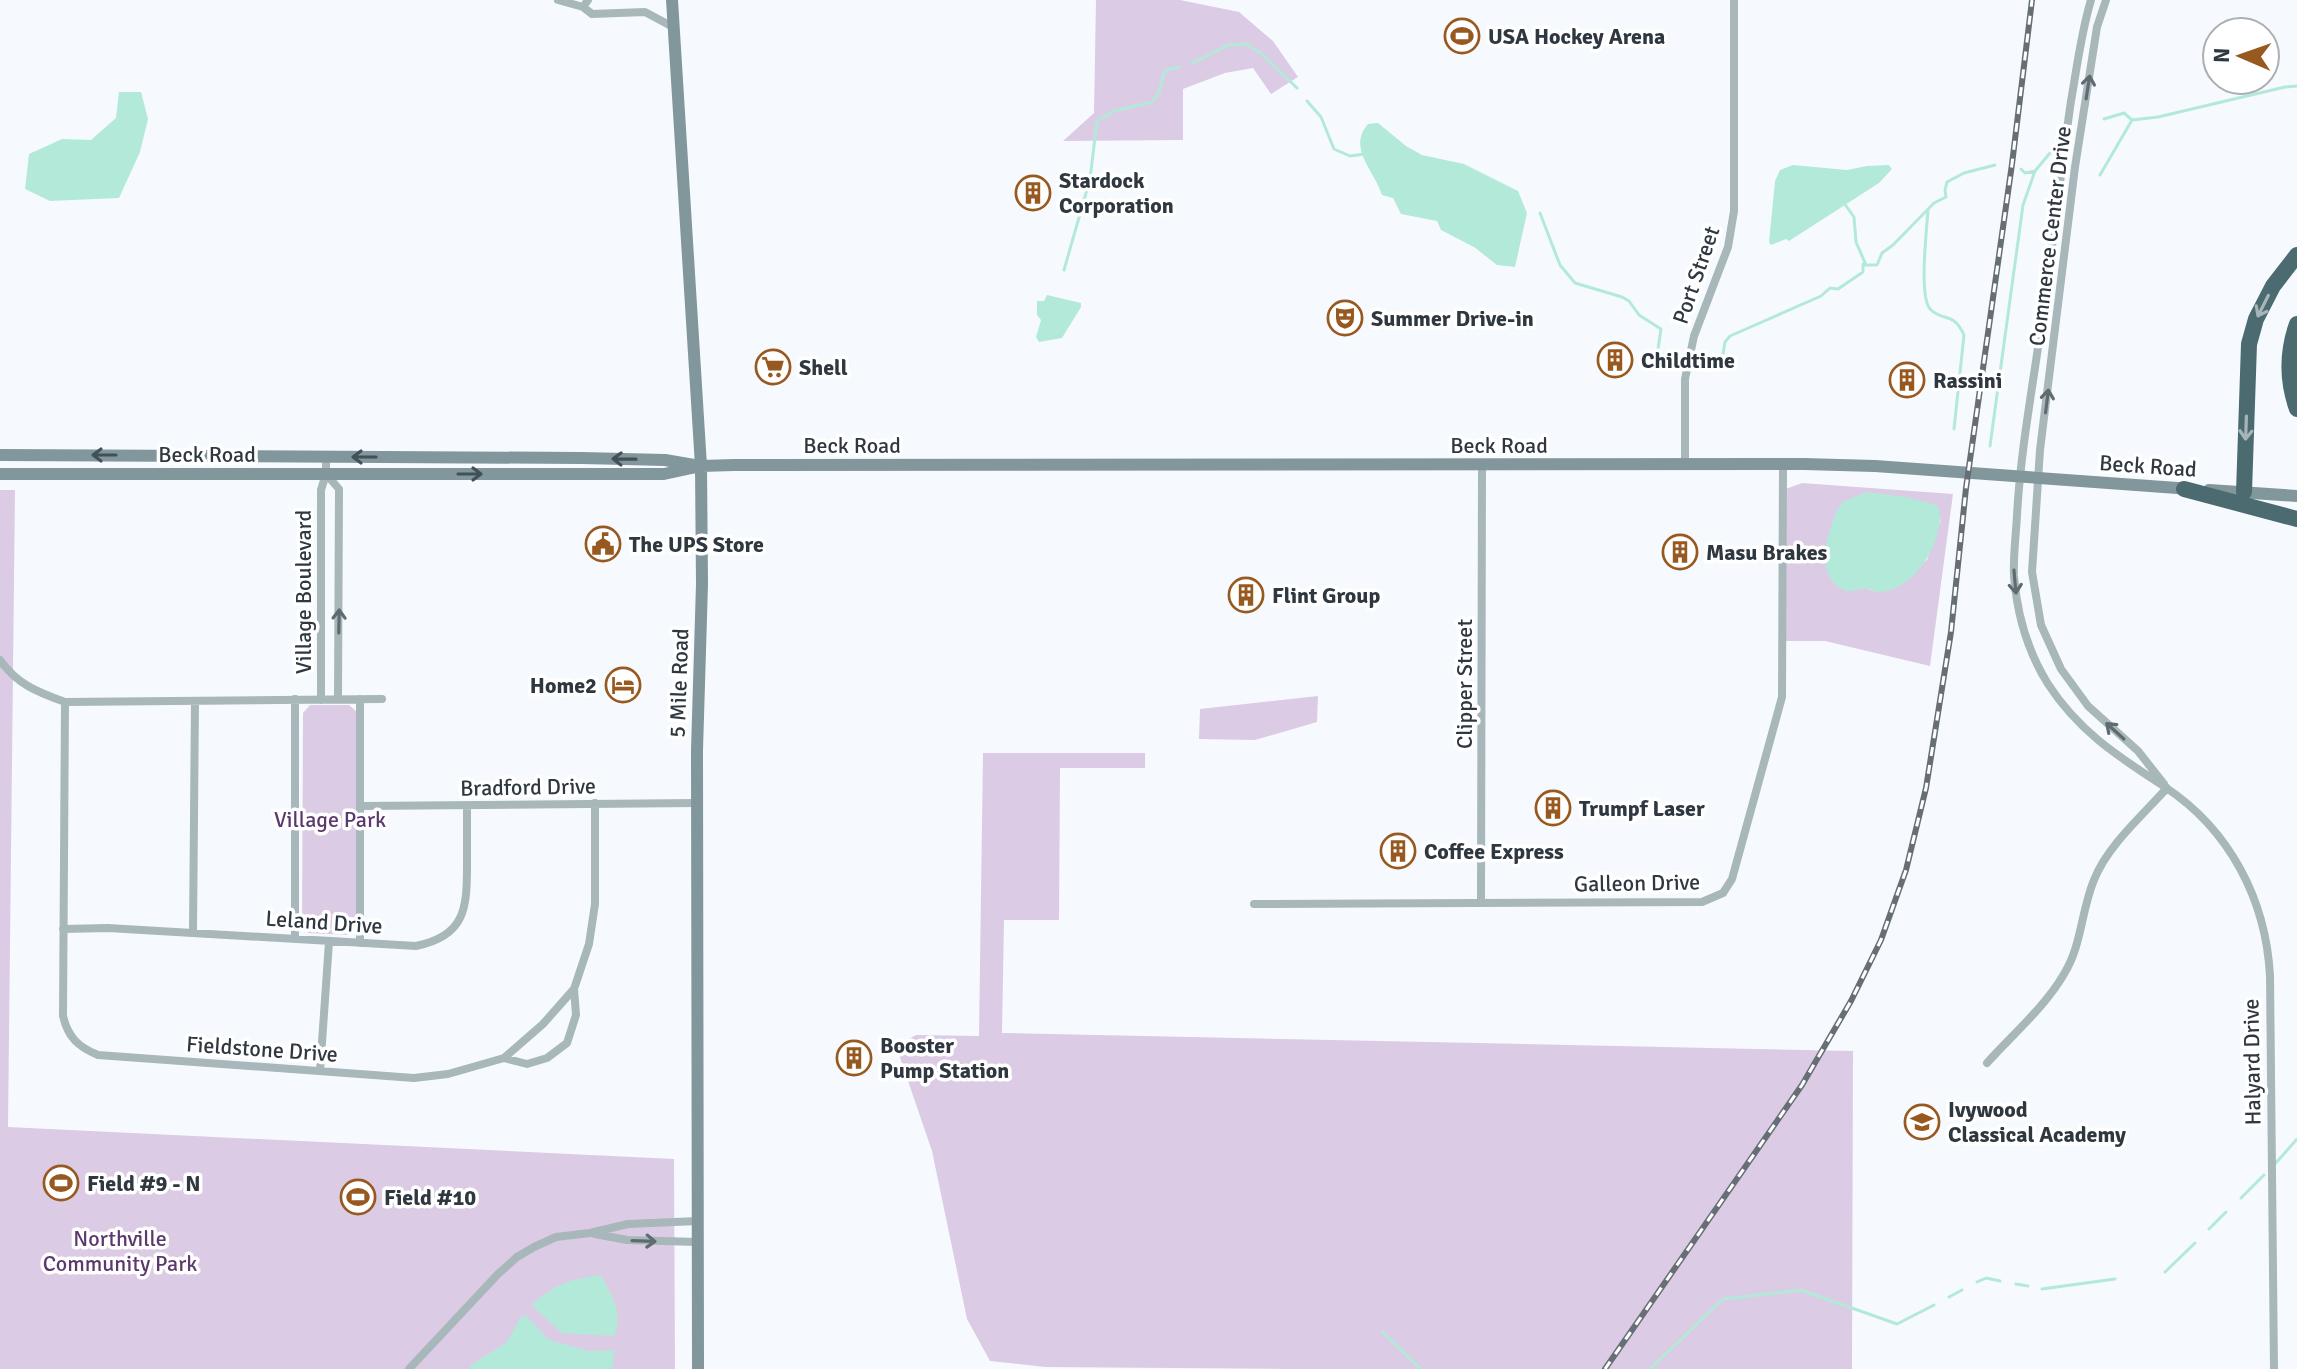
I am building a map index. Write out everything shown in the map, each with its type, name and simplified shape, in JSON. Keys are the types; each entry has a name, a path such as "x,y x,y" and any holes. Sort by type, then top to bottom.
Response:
{"highway":[{"path":"2244,492 2249,344 2256,319 2273,286 2297,255"},
{"path":"2297,324 2289,368 2290,386 2297,409"},
{"path":"2184,489 2297,519"}],"main road":[{"name":"5 Mile Road","path":"672,0 701,466 702,584 697,803 698,1369"},
{"name":"Beck Road","path":"0,455 665,460 701,466 1783,464 1875,466 2297,496"},
{"name":"Beck Road","path":"0,474 664,474 701,466"}],"street":[{"path":"558,0 586,4 592,14 645,12 673,27"},
{"name":"Port Street","path":"1685,464 1685,379 1694,336 1728,247 1734,211 1734,0"},
{"name":"Commerce Center Drive","path":"2019,477 2061,165 2083,24 2091,0"},
{"name":"Commerce Center Drive","path":"2038,478 2075,167 2097,27 2106,0"},
{"path":"2061,165 2075,167"},
{"path":"326,457 326,474"},
{"name":"Galleon Drive","path":"1254,904 1702,902 1717,898 1728,887 1782,697 1783,464"},
{"name":"Clipper Street","path":"1481,902 1482,465"},
{"name":"Village Boulevard","path":"326,474 339,489 338,699"},
{"name":"Village Boulevard","path":"321,700 321,490 326,474"},
{"name":"Halyard Drive","path":"2019,477 2015,591 2029,645 2048,684 2074,718 2123,762 2167,788"},
{"name":"Halyard Drive","path":"2038,478 2032,557 2038,613 2061,669 2088,706 2138,751 2167,788 2210,827 2238,864 2257,902 2267,945 2270,976 2274,1369"},
{"path":"2015,557 2032,557"},
{"path":"0,660 17,681 65,702 382,699"},
{"path":"295,699 295,939"},
{"path":"360,699 360,943"},
{"path":"193,933 195,701"},
{"name":"Fieldstone Drive","path":"65,702 63,1016 70,1037 98,1055 414,1078 448,1074 504,1058 543,1024 574,989 589,944 595,904 595,803"},
{"path":"1987,1063 2062,977 2076,948 2097,872 2167,788"},
{"name":"Bradford Drive","path":"360,806 697,803"},
{"name":"Leland Drive","path":"63,929 108,928 416,946 435,942 449,934 464,913 467,807"},
{"path":"320,1071 329,942"},
{"path":"504,1058 527,1064 547,1058 567,1043 576,1015 574,989"},
{"path":"409,1369 498,1274 517,1257 556,1237 628,1224 698,1221"},
{"path":"590,1233 627,1240 698,1242"}],"green space":[{"path":"1096,0 1180,0 1239,12 1273,41 1298,77 1271,94 1253,68 1225,73 1183,89 1183,140 1063,141 1094,113"},
{"path":"1802,483 1953,494 1930,666 1825,641 1783,641 1783,490","holes":["1941,519 1927,560 1879,592 1864,588"]},
{"name":"Northville Community Park","path":"0,490 15,490 8,1127 674,1159 675,1369 0,1369"},
{"path":"1318,696 1317,722 1255,740 1199,739 1200,709"},
{"name":"Village Park","path":"310,705 349,705 357,712 357,926 351,935 308,933 302,925 303,713"},
{"path":"983,753 1145,753 1145,768 1060,768 1059,920 1004,920 1002,1033 1853,1051 1852,1369 1045,1367 990,1361 967,1319 932,1151 896,1046 916,1035 979,1036"}],"shaded area":[{"path":"119,92 141,92 148,119 140,152 119,198 50,201 25,189 29,154 62,139 91,140 116,118"},
{"path":"1378,123 1422,155 1464,164 1518,191 1527,213 1515,267 1497,265 1474,247 1441,230 1437,221 1401,214 1393,198 1382,195 1364,159 1360,142 1368,124"},
{"path":"1793,165 1847,170 1889,165 1892,169 1879,183 1789,241 1786,239 1771,245 1775,181 1780,170"},
{"path":"1047,295 1081,303 1081,307 1062,338 1039,342 1036,337 1041,320 1037,315 1037,301 1044,301"},
{"path":"1867,492 1937,505 1939,527 1929,554 1909,580 1879,592 1868,589 1847,591 1834,583 1828,573 1825,562 1828,535 1842,502"},
{"path":"601,1275 617,1312 614,1336 562,1333 531,1305 563,1284"},
{"path":"526,1315 549,1340 589,1351 615,1350 612,1369 470,1369 471,1365 506,1343 521,1317"}],"waterway":[{"path":"1192,63 1228,45 1246,44 1261,53 1297,88"},
{"path":"1064,270 1090,179 1097,121 1114,111 1152,102 1159,92 1165,70 1179,67"},
{"path":"2132,120 2297,86"},
{"path":"1307,101 1321,117 1334,149 1350,156 1365,154"},
{"path":"2104,119 2124,113 2132,120"},
{"path":"2100,175 2132,120"},
{"path":"1990,446 2023,205 2035,171 2050,153"},
{"path":"1868,265 1877,265 1882,253 1934,203 1946,197 1947,182 1964,173 1995,165"},
{"path":"2021,169 2025,173 2035,171"},
{"path":"1844,203 1854,217 1856,242 1866,265"},
{"path":"1928,210 1924,278 1927,303 1936,314 1956,323 1964,335 1954,429"},
{"path":"1540,213 1560,265 1575,283 1629,301 1639,315 1661,329 1658,349 1662,354"},
{"path":"1718,357 1723,354 1725,342 1730,336 1821,296 1830,288 1838,289 1863,272 1863,264 1866,265"},
{"path":"2274,1165 2297,1139"},
{"path":"2241,1198 2264,1175"},
{"path":"2209,1229 2226,1212"},
{"path":"2165,1272 2195,1243"},
{"path":"1977,1282 1986,1278 2000,1281"},
{"path":"2042,1289 2115,1279"},
{"path":"2016,1284 2028,1286"},
{"path":"1650,1369 1723,1299 1801,1290 1897,1324 1934,1305"},
{"path":"1949,1297 1962,1290"},
{"path":"1382,1332 1421,1369"}],"railway":[{"path":"1605,1369 1802,1085 1851,1001 1881,940 1906,870 1926,788 1951,632 1966,488 2032,0"}],"place":[{"name":"USA Hockey Arena","path":"1462,36"},
{"name":"Stardock Corporation","path":"1033,193"},
{"name":"Summer Drive-in","path":"1345,318"},
{"name":"Childtime","path":"1615,360"},
{"name":"Shell","path":"773,367"},
{"name":"Rassini","path":"1907,380"},
{"name":"The UPS Store","path":"603,544"},
{"name":"Masu Brakes","path":"1680,552"},
{"name":"Flint Group","path":"1246,595"},
{"name":"Home2","path":"623,685"},
{"name":"Trumpf Laser","path":"1553,808"},
{"name":"Coffee Express","path":"1398,851"},
{"name":"Booster Pump Station","path":"854,1058"},
{"name":"Ivywood Classical Academy","path":"1922,1122"},
{"name":"Field #9 - N","path":"61,1183"},
{"name":"Field #10","path":"358,1197"}]}
